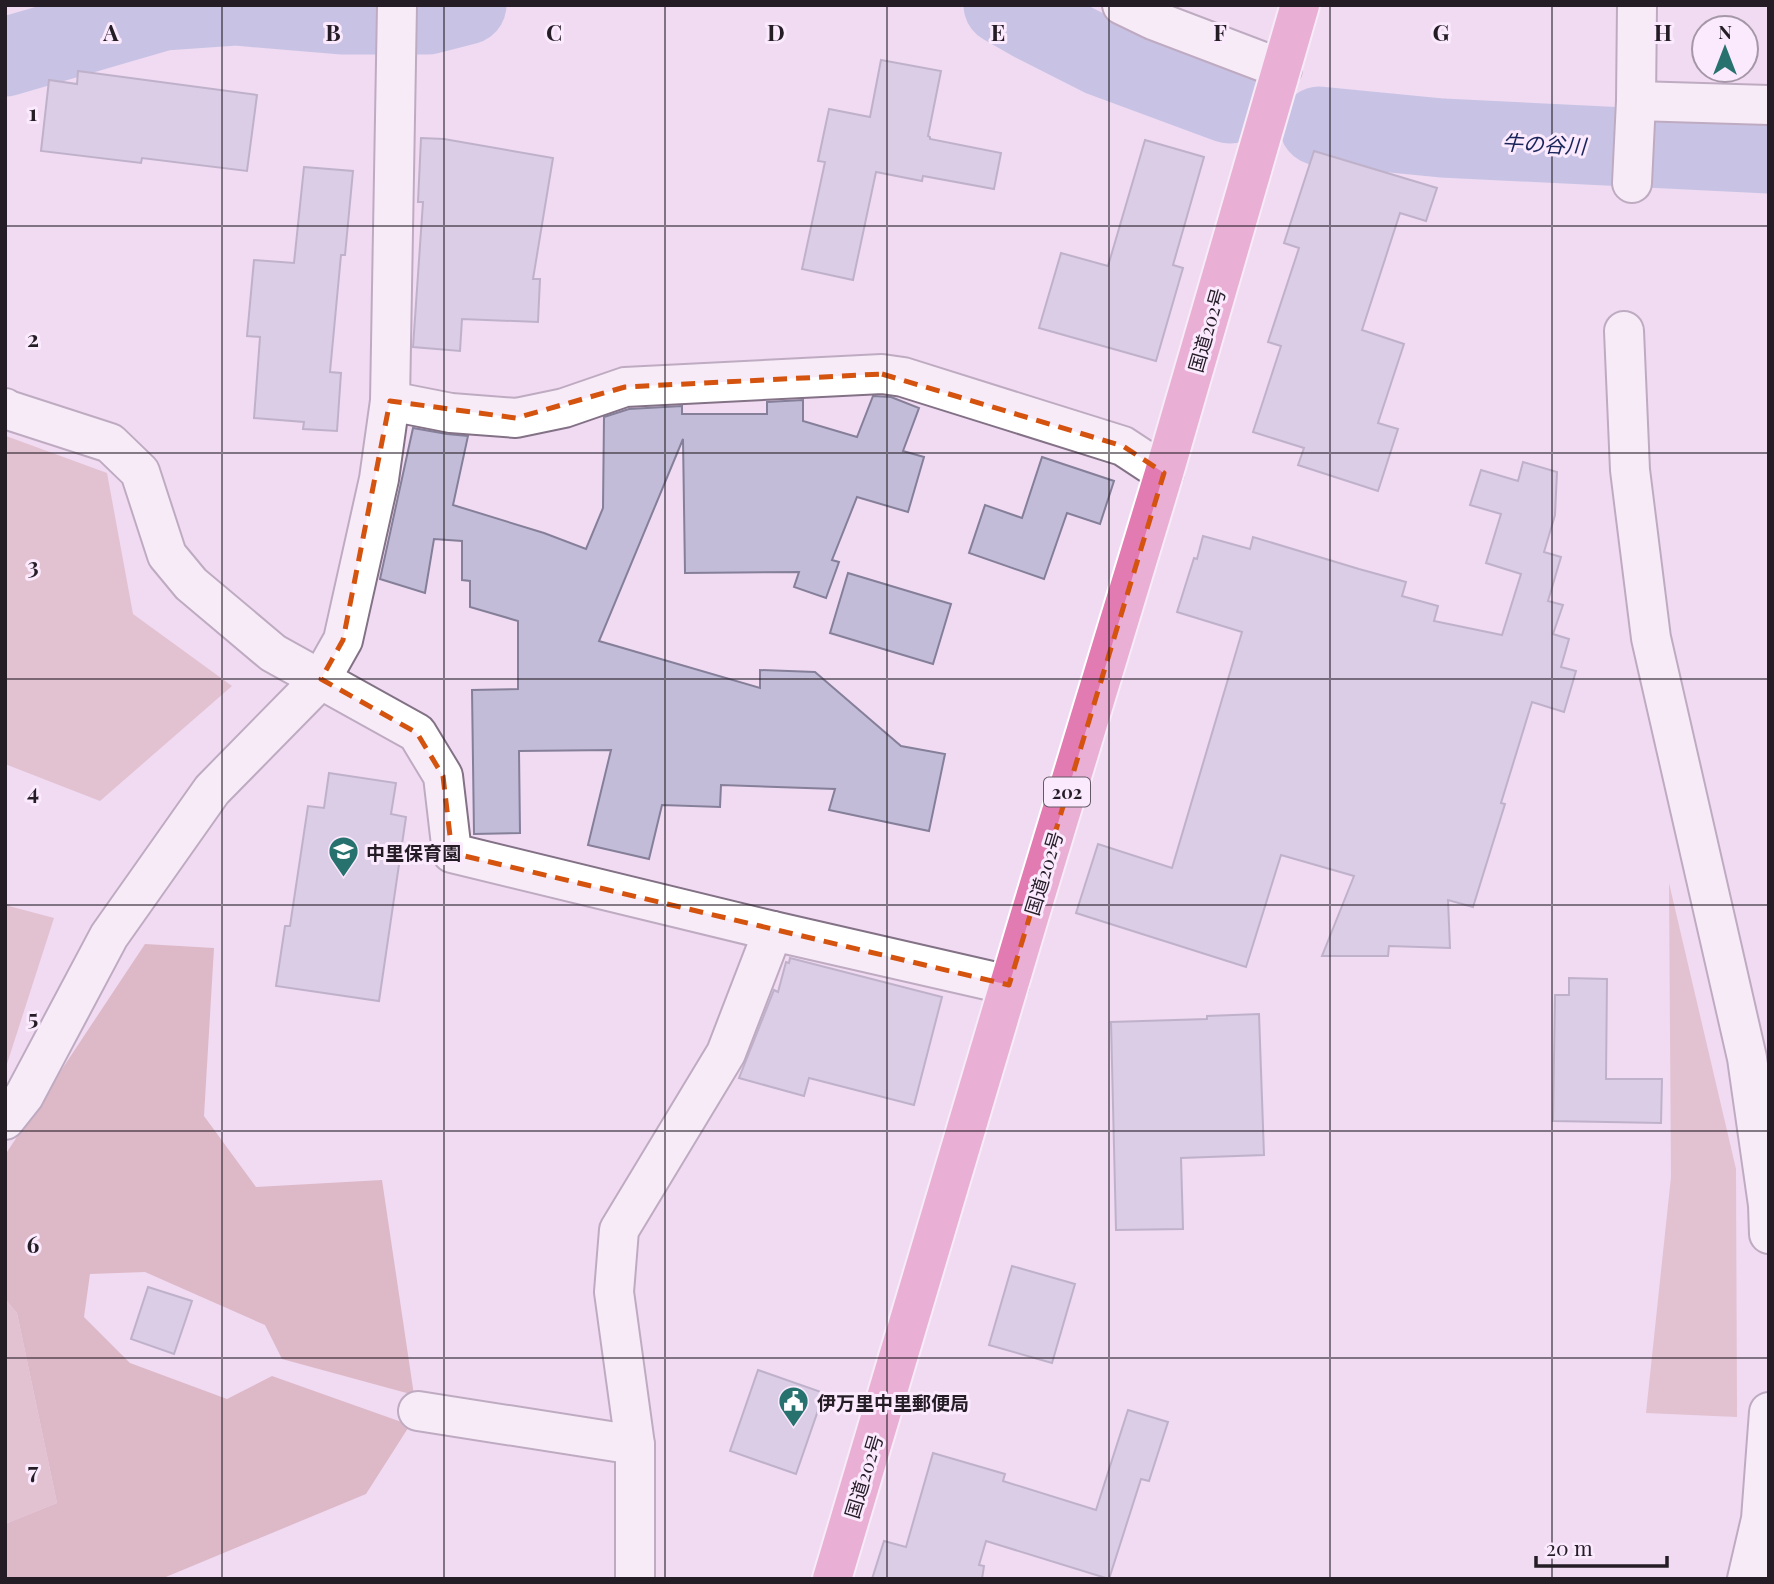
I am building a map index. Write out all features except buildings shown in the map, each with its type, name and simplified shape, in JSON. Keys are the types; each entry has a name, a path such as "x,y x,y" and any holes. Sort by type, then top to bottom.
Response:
{"highway":[{"name":"国道202号","path":"832,1579 1164,472 1300,5"}],"street":[{"path":"5,1120 24,1096 109,936 212,790 321,679 343,640 379,479 390,401 397,5"},
{"path":"1122,5 1153,20 1282,69"},
{"path":"1632,183 1637,5"},
{"path":"1636,101 1769,106"},
{"path":"1624,331 1630,470 1651,638 1747,1058 1768,1205 1769,1234"},
{"path":"390,401 451,412 516,418 564,408 625,387 882,374 903,377 1124,446 1164,472"},
{"path":"5,408 110,443 141,472 167,555 191,584 273,653 417,733 443,776 452,853 1009,985"},
{"path":"635,1579 635,1446 614,1292 619,1230 726,1053 773,931"},
{"path":"418,1411 635,1446"},
{"path":"1747,1579 1761,1519 1769,1412"}],"highlighted area":[{"path":"882,374 1123,446 1164,473 1009,985 452,853 443,776 417,733 321,679 343,640 390,401 516,418 625,387"}],"shaded area":[{"path":"6,436 107,473 133,614 232,686 100,801 5,764"},
{"path":"1669,883 1736,1169 1737,1417 1646,1413 1671,1177"},
{"path":"5,905 54,918 5,1070"},
{"path":"145,944 214,948 204,1116 256,1187 382,1180 414,1395 282,1359 265,1325 145,1272 90,1274 84,1317 130,1363 227,1399 272,1376 410,1425 366,1494 161,1579 5,1579 5,1524 57,1503 17,1313 5,1299 5,1155"},
{"path":"5,1299 17,1313 57,1503 5,1524"}],"waterway":[{"name":"牛の谷川","path":"5,57 163,11 235,6 341,15 428,15 467,5"},
{"name":"牛の谷川","path":"1003,5 1102,57 1229,104"},
{"name":"牛の谷川","path":"1319,126 1442,138 1769,154"}],"place":[{"name":"中里保育園","path":"343,879"},
{"name":"伊万里中里郵便局","path":"794,1429"}]}
